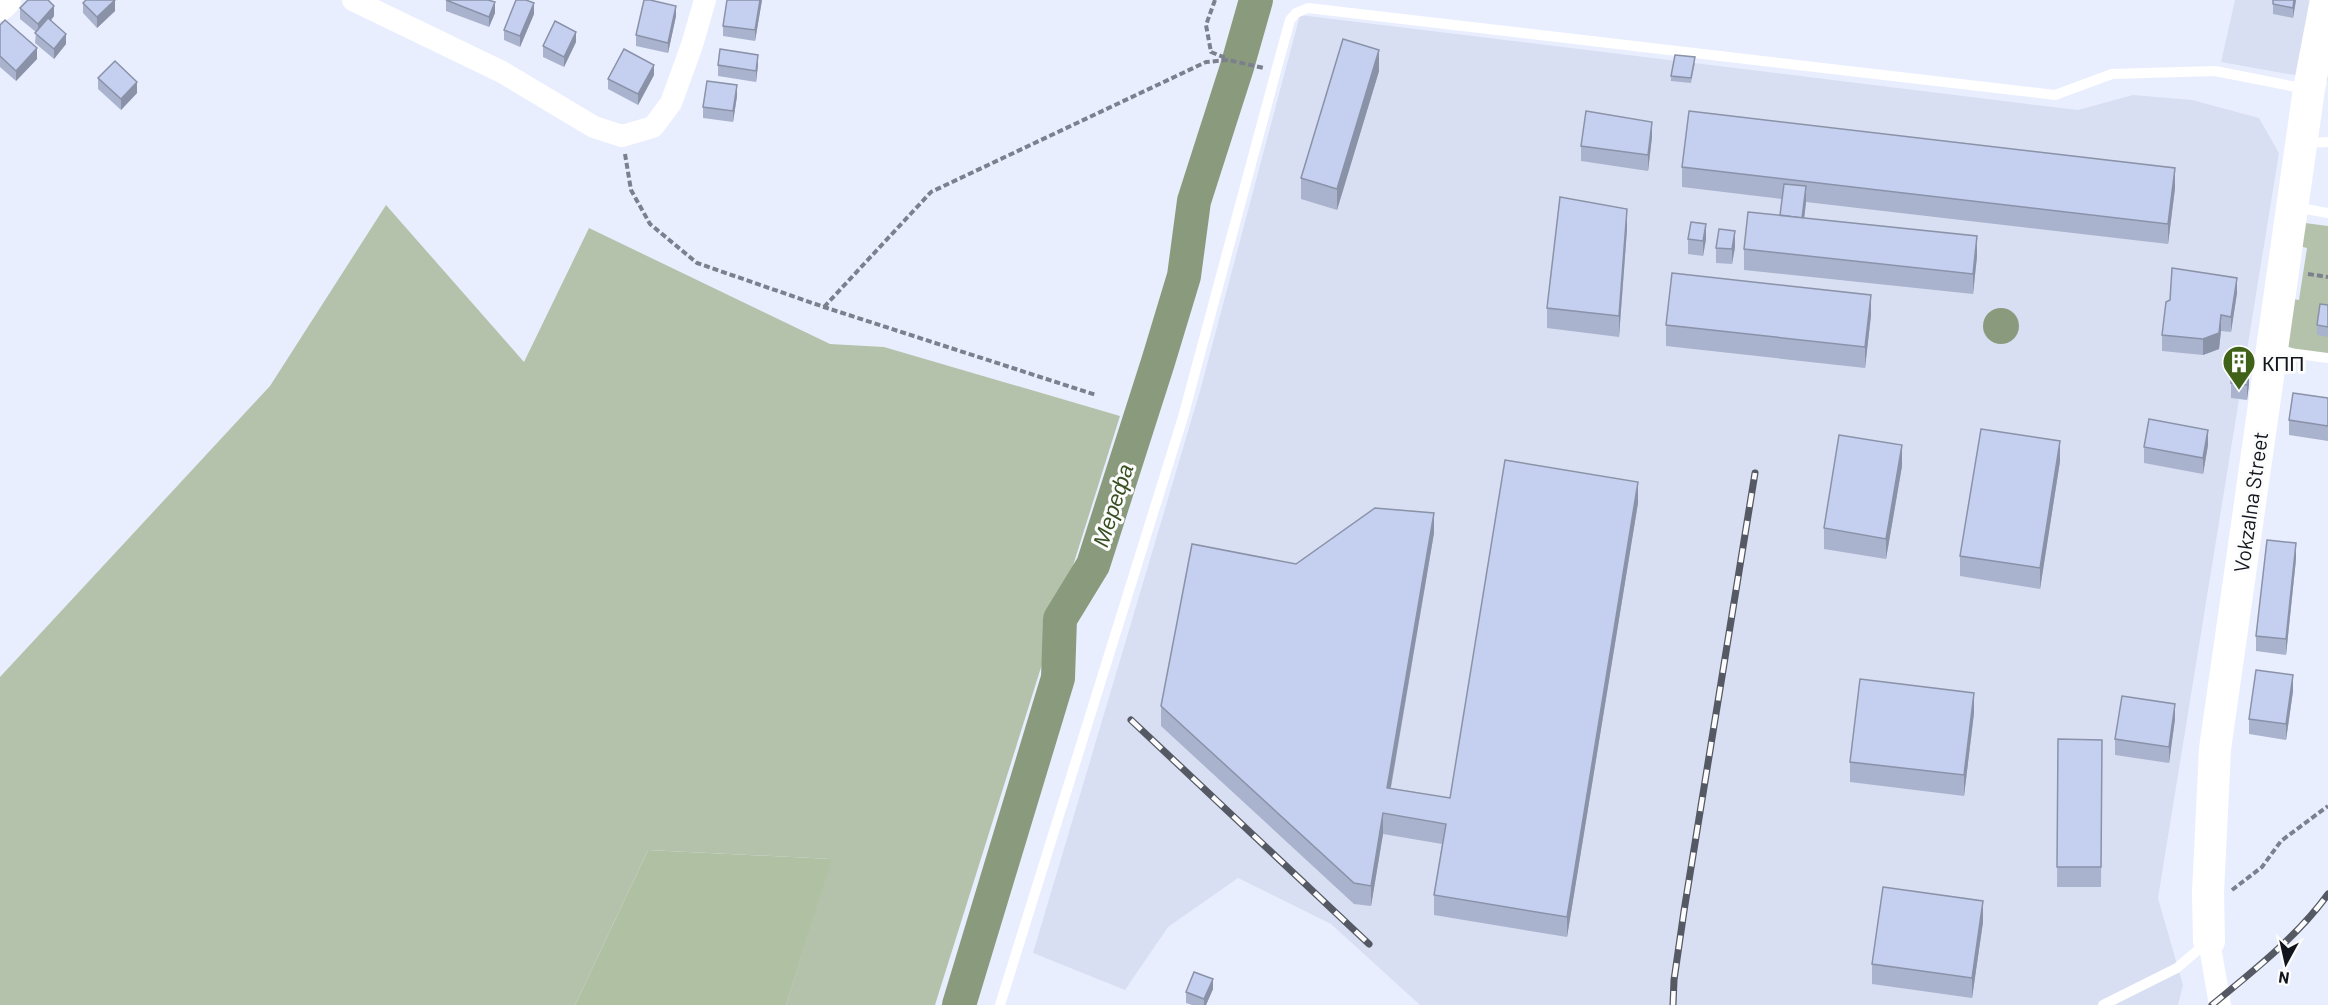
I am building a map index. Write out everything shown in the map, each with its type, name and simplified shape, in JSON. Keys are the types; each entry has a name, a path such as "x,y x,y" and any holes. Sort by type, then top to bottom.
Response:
{"street":[{"path":"0,5 5,0"},
{"path":"352,0 502,72 594,127 622,136 652,127 671,103 705,0"},
{"name":"Vokzalna Street","path":"2220,1005 2209,941 2208,892 2215,749 2292,207 2314,142 2309,89 2326,0"}],"lane":[{"path":"1000,1005 1183,417 1290,20 1296,13 1308,8 1415,19 2055,94 2112,74 2215,71 2309,89"},
{"path":"2292,207 2328,213"},
{"path":"2272,351 2328,358"},
{"path":"2103,1005 2177,968 2209,941"}],"path":[{"path":"1215,0 1206,25 1211,52 1228,60"},
{"path":"824,308 932,192 1206,62 1228,60 1249,63"},
{"path":"622,136 631,190 650,224 697,263 824,308 1096,395"},
{"path":"2228,893 2262,867 2281,841 2328,806"}],"shaded area":[{"path":"2235,0 2328,0 2328,81 2221,62"},
{"path":"1300,15 2078,110 2133,95 2192,100 2259,118 2279,153 2158,898 2183,985 2178,1005 1420,1005 1331,924 1238,878 1168,927 1125,990 1033,953 1200,391"},
{"path":"386,205 524,362 589,228 830,344 884,347 1120,416 935,1005 786,1005 831,859 648,850 575,1005 0,1005 0,677 270,386"},
{"path":"2305,223 2328,226 2328,355 2287,346 2286,298 2299,300 2307,248 2295,245"},
{"path":"2001,308 2013,314 2019,326 2013,338 2001,344 1989,338 1983,326 1989,314"},
{"path":"648,850 832,859 786,1005 575,1005"}],"building":[{"path":"28,0 48,0 54,6 38,24 20,8"},
{"path":"86,0 115,0 97,17 83,3"},
{"path":"446,0 488,0 495,2 489,17"},
{"path":"516,0 534,3 520,36 504,30"},
{"path":"644,0 676,6 668,43 636,35"},
{"path":"727,0 760,0 755,30 723,26"},
{"path":"2273,0 2294,0 2293,8 2273,4"},
{"path":"48,18 66,34 54,49 35,33"},
{"path":"5,20 37,48 16,71 0,56 0,25"},
{"path":"555,21 576,32 564,57 543,46"},
{"path":"1343,39 1379,50 1337,189 1301,178"},
{"path":"624,49 654,65 638,94 608,79"},
{"path":"720,49 758,55 756,71 718,65"},
{"path":"1675,55 1695,57 1691,78 1671,76"},
{"path":"115,61 137,82 121,99 98,78"},
{"path":"707,81 737,85 733,111 703,107"},
{"path":"1586,111 1652,122 1648,155 1581,146"},
{"path":"1689,111 2175,168 2168,224 1682,167"},
{"path":"1784,184 1806,186 1802,218 1780,215"},
{"path":"1560,197 1627,209 1619,316 1547,308"},
{"path":"1748,212 1977,236 1973,274 1744,249"},
{"path":"1691,222 1706,224 1703,241 1688,239"},
{"path":"1719,229 1735,231 1732,249 1716,248"},
{"path":"2172,268 2237,278 2231,317 2221,315 2219,333 2203,339 2162,335 2166,302 2170,300"},
{"path":"1672,273 1871,295 1865,347 1666,325"},
{"path":"2320,304 2328,305 2328,327 2317,325"},
{"path":"2232,366 2249,369 2247,385 2231,383"},
{"path":"2293,393 2328,398 2328,426 2289,420"},
{"path":"2149,419 2208,430 2203,458 2144,447"},
{"path":"1981,429 2060,441 2040,568 1960,556"},
{"path":"1839,435 1902,445 1886,539 1824,528"},
{"path":"1505,460 1638,482 1567,917 1434,895 1446,824 1383,813 1371,886 1354,883 1161,706 1192,544 1296,564 1375,508 1434,513 1387,788 1450,798"},
{"path":"2267,540 2296,543 2286,639 2256,636"},
{"path":"2256,670 2293,675 2286,724 2249,719"},
{"path":"1860,679 1974,693 1964,775 1850,762"},
{"path":"2122,696 2175,704 2169,747 2115,739"},
{"path":"2058,739 2102,740 2101,867 2057,867"},
{"path":"1883,887 1983,901 1972,978 1872,964"},
{"path":"1194,972 1213,979 1204,999 1186,992"}],"waterway":[{"name":"Мерефа","path":"959,1005 1058,678 1060,619 1093,565 1158,362 1184,276 1194,201 1256,0"}],"railway":[{"path":"1673,1005 1674,980 1684,911 1755,473"},
{"path":"1131,720 1369,944"},
{"path":"2212,1005 2303,925 2328,894"}],"place":[{"name":"КПП","path":"2239,391"}]}
